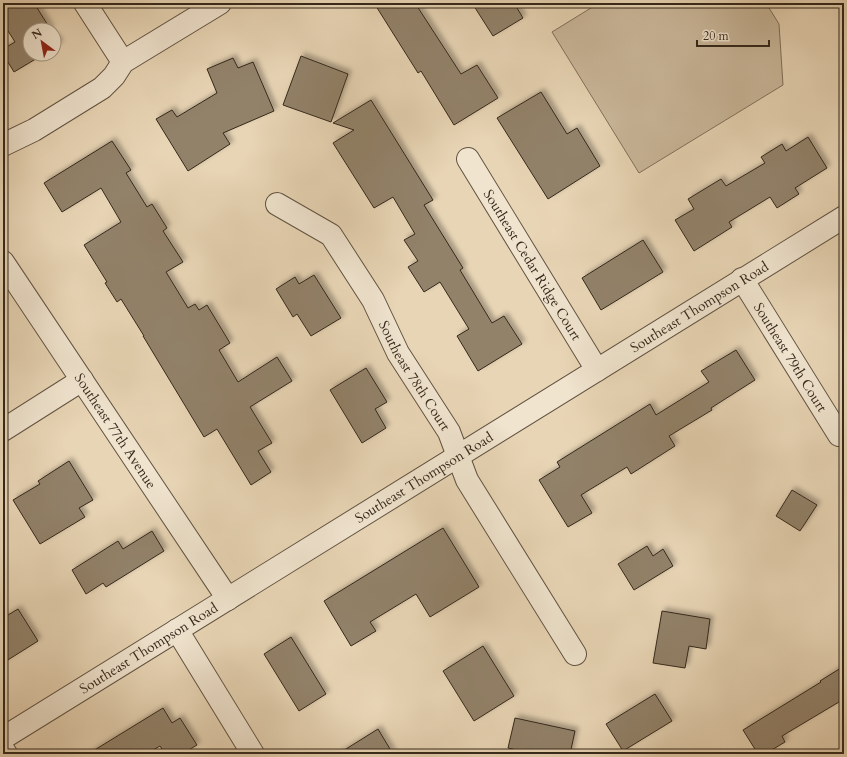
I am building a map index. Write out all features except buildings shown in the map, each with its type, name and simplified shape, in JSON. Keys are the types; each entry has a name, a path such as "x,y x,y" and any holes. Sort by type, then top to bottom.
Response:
{"street":[{"path":"85,3 123,62"},
{"path":"3,145 34,130 102,88 114,76 123,62 220,3"},
{"name":"Southeast Cedar Ridge Court","path":"468,159 597,370"},
{"name":"Southeast 78th Court","path":"277,204 331,235 373,300 398,353 449,432 467,480 575,654"},
{"name":"Southeast Thompson Road","path":"3,739 844,217"},
{"name":"Southeast 77th Avenue","path":"3,262 228,599"},
{"name":"Southeast 79th Court","path":"742,279 839,435"},
{"path":"3,430 82,380"},
{"path":"177,630 253,754"}],"lane":[{"path":"3,739 12,754"}],"shaded area":[{"path":"599,3 766,3 779,24 783,85 639,173 552,32"}]}
